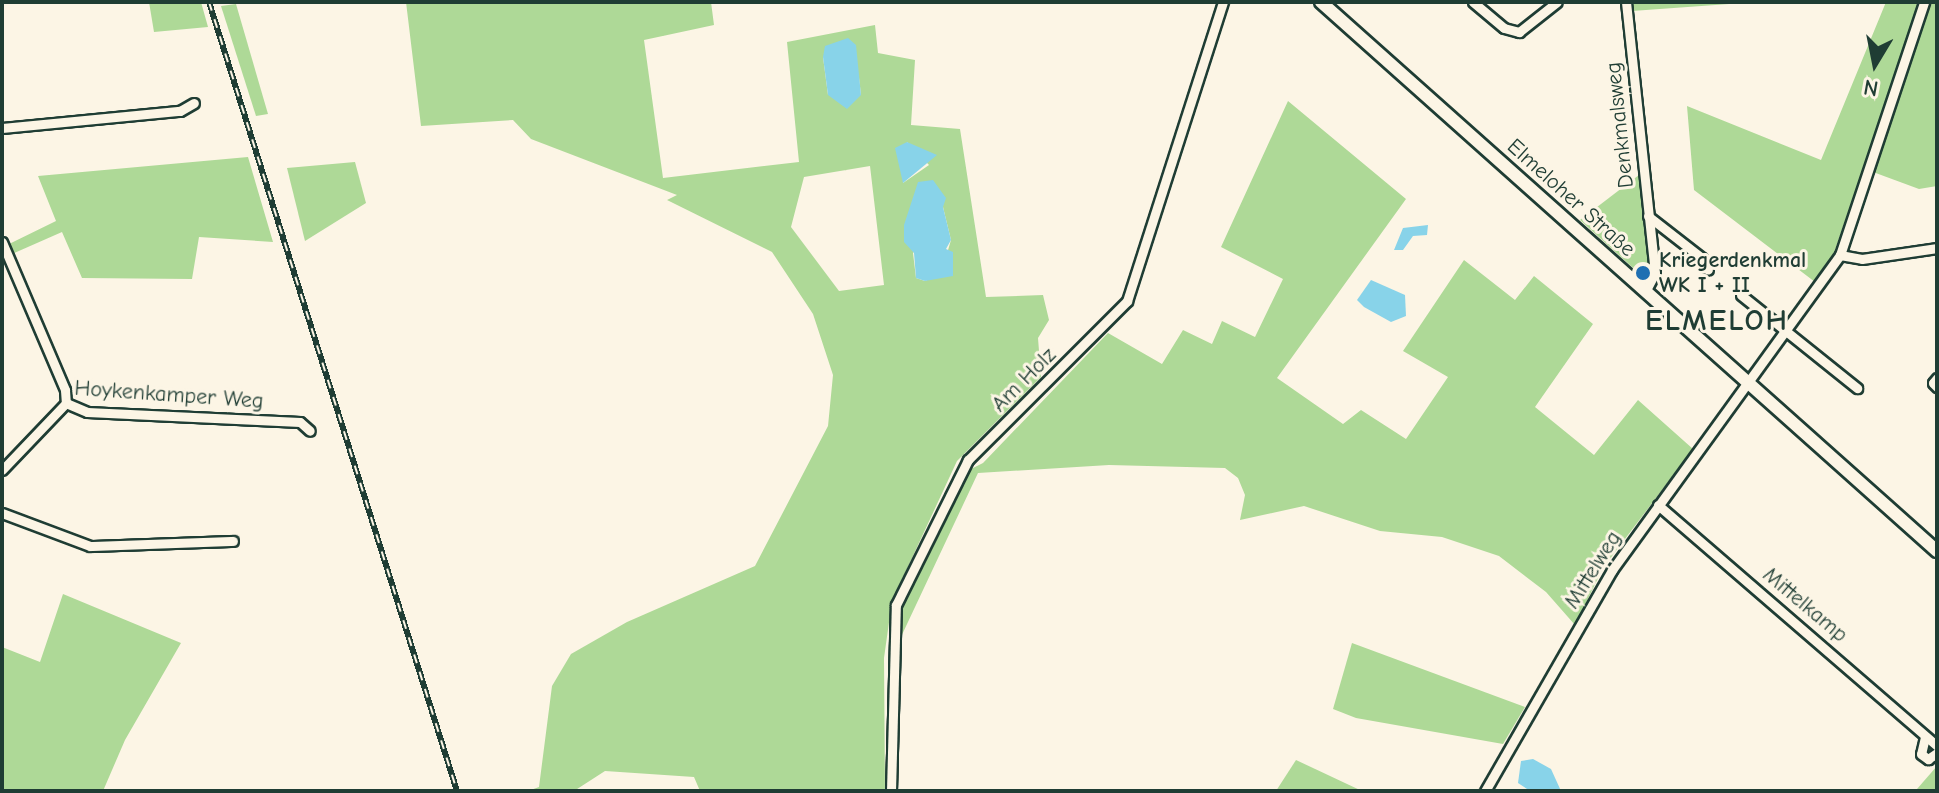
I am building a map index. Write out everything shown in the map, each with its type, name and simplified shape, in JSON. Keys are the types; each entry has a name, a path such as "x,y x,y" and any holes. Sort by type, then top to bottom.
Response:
{"street":[{"name":"Am Holz","path":"891,791 896,605 968,460 1127,301 1223,2"},
{"name":"Elmeloher Straße","path":"1321,2 1749,379 1937,551"},
{"path":"1473,2 1504,28 1519,32 1557,2"},
{"name":"Denkmalsweg","path":"1626,2 1655,273 1646,290"},
{"name":"Mittelweg","path":"1485,791 1604,583 1840,255 1924,2"},
{"path":"2,128 180,111 194,103"},
{"path":"1648,216 1702,258 1708,270"},
{"path":"2,242 5,256 65,390 66,403"},
{"path":"1840,255 1862,259 1937,248"},
{"path":"1741,295 1857,388"},
{"path":"1937,378 1933,383 1937,387"},
{"name":"Hoykenkamper Weg","path":"2,470 66,403 87,412 300,422 310,431"},
{"name":"Mittelkamp","path":"1658,505 1872,685 1888,707 1937,746"},
{"path":"2,513 90,546 233,541"},
{"name":"Mittelkamp","path":"1925,737 1921,754 1928,759 1937,753"}],"green space":[{"path":"149,2 201,2 208,27 154,32"},
{"path":"406,2 711,2 714,25 644,40 663,178 799,162 787,42 875,25 878,53 915,60 911,125 960,129 986,297 1043,295 1049,320 1038,338 1041,377 957,461 892,601 884,658 885,791 700,791 694,777 605,771 574,791 528,791 539,787 552,686 571,654 627,622 755,566 828,426 833,375 813,314 772,252 667,200 677,195 531,139 513,120 421,126","holes":["823,57 859,78 861,95 828,95","907,142 929,165 903,183","870,166 884,285 839,291 791,227 804,177","943,207 951,240 941,274 925,281 916,278 913,253"]},
{"path":"1631,2 1757,2 1632,11"},
{"path":"1886,2 1920,2 1833,256 1815,282 1694,190 1687,106 1821,160"},
{"path":"1928,2 1937,2 1937,186 1919,189 1873,172"},
{"path":"236,4 268,114 256,116 221,6"},
{"path":"1288,101 1406,199 1277,378 1343,424 1361,410 1406,439 1448,377 1403,351 1464,260 1515,300 1534,276 1593,324 1535,407 1594,455 1638,400 1693,449 1603,568 1575,625 1546,592 1499,556 1442,537 1380,531 1304,506 1240,520 1245,495 1238,478 1225,468 1109,465 978,473 900,639 900,606 971,469 983,463 1108,333 1162,364 1183,330 1212,344 1222,321 1255,337 1283,279 1221,247"},
{"path":"248,157 273,242 199,237 192,279 82,278 62,232 12,254 7,245 56,221 38,176"},
{"path":"355,162 366,203 305,241 287,168"},
{"path":"1639,175 1649,271 1642,276 1580,220"},
{"path":"63,594 181,643 125,740 103,791 2,791 2,647 40,662"},
{"path":"1352,643 1525,707 1503,744 1356,718 1333,709"},
{"path":"1296,760 1362,791 1276,791"},
{"path":"1937,766 1937,791 1919,791 1917,789"}],"water":[{"path":"848,38 856,45 861,95 847,109 828,95 823,57 825,46"},
{"path":"907,142 937,155 903,183 895,148"},
{"path":"933,180 946,198 943,207 951,240 946,249 953,252 953,276 925,281 916,278 914,253 904,242 904,225 918,182"},
{"path":"1428,225 1427,235 1413,236 1403,250 1394,250 1403,228"},
{"path":"1371,280 1405,295 1406,316 1391,322 1357,300"},
{"path":"1533,759 1551,769 1561,791 1530,791 1518,783 1521,761"}],"railway":[{"path":"209,2 457,791"}],"place":[{"name":"Kriegerdenkmal WK I + II","path":"1643,273"}],"district":[{"name":"ELMELOH","path":"1717,321"}]}
